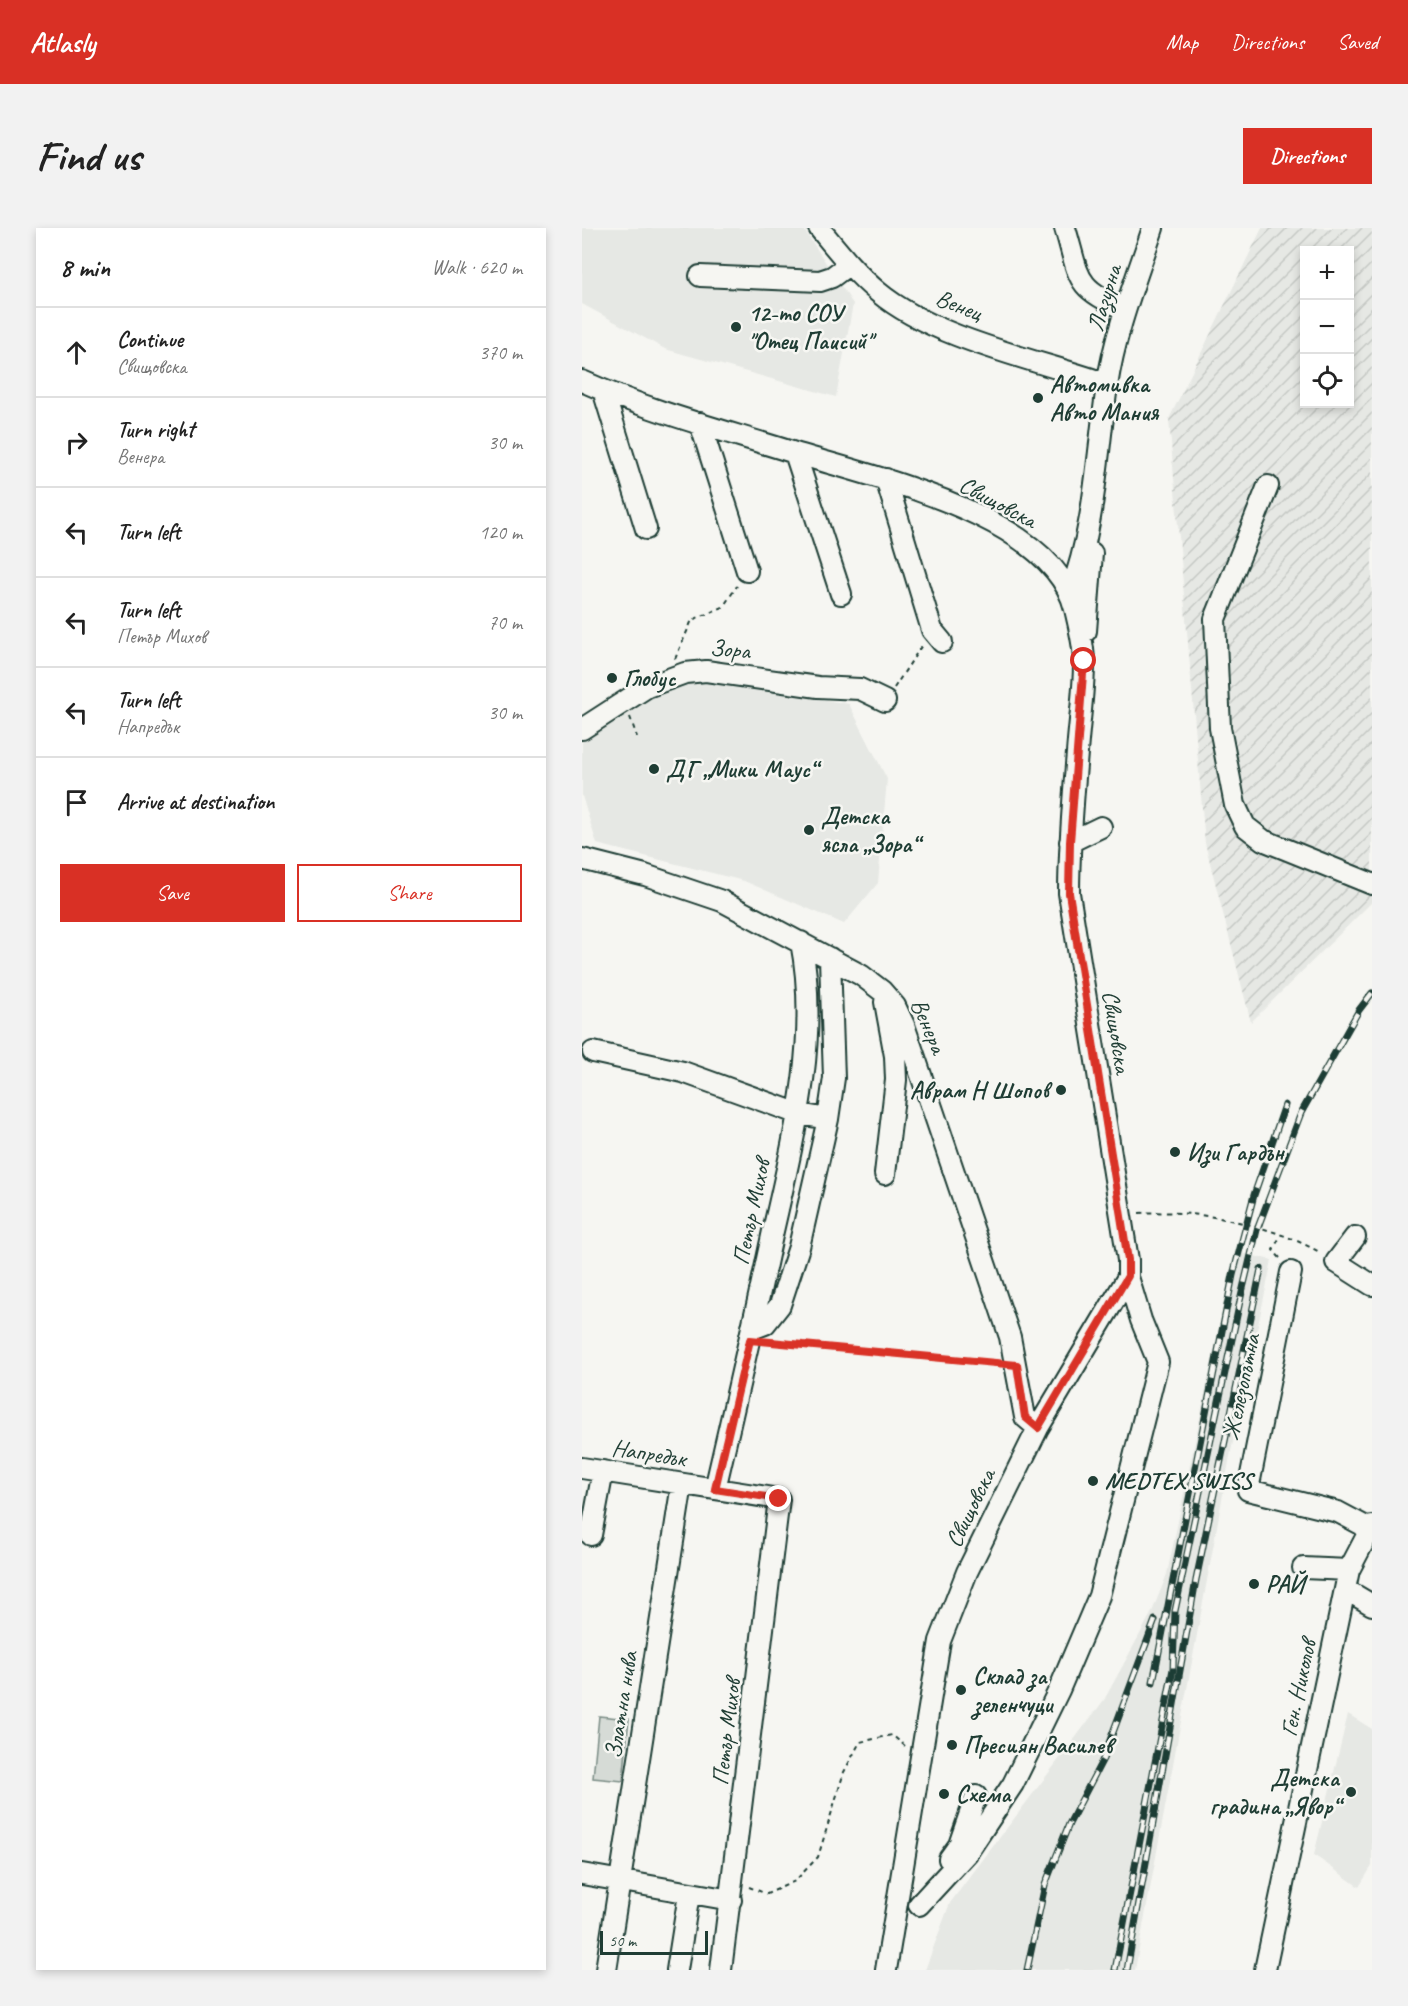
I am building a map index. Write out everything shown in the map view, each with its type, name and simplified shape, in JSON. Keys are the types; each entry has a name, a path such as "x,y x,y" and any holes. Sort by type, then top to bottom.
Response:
{"street":[{"name":"Венец","path":"819,228 848,266 903,310 959,335 1107,384"},
{"path":"1065,228 1079,276 1086,289 1096,297 1125,309"},
{"name":"Лазурна","path":"1099,454 1107,384 1125,309 1153,228"},
{"path":"700,276 820,281 832,277 848,266"},
{"name":"Свищовска","path":"582,381 700,423 886,479 965,508 1017,536 1035,552 1070,593 1084,661 1070,842 1069,893 1121,1214 1128,1276 1038,1428 967,1572 940,1641 886,1970"},
{"path":"603,390 645,529"},
{"path":"700,423 747,571"},
{"path":"795,453 841,594"},
{"path":"1070,593 1083,551 1099,454"},
{"path":"1084,661 1099,454"},
{"path":"886,479 937,636"},
{"path":"1268,486 1215,619 1220,728 1235,805 1245,826 1263,840 1372,885"},
{"name":"Зора","path":"582,729 624,700 667,678 685,673 727,672 818,687 860,689 885,701"},
{"path":"1070,842 1101,827"},
{"name":"Венера","path":"582,859 645,874 722,901 830,958 882,990 895,1006 904,1025 977,1236 1017,1365 1025,1417 1038,1428"},
{"name":"Петър Михов","path":"715,1489 799,1114 806,1036 807,982 801,942"},
{"path":"751,1334 765,1324 780,1305 799,1247 828,1119 834,1078 830,958"},
{"path":"882,990 895,1056 896,1080 885,1174"},
{"path":"593,1052 683,1072 799,1114 828,1119"},
{"path":"1355,1237 1336,1262 1372,1285"},
{"name":"Железопътна","path":"1291,1272 1248,1490 1338,1512 1369,1536"},
{"path":"892,1926 919,1905 967,1853 1013,1784 1059,1690 1099,1596 1158,1362 1141,1320 1128,1276"},
{"name":"Напредък","path":"582,1468 779,1499"},
{"path":"591,1535 603,1471"},
{"name":"Златна нива","path":"606,1970 682,1484"},
{"name":"Петър Михов","path":"721,1970 779,1499"},
{"name":"Ген. Николов","path":"1265,1970 1347,1579 1369,1536"},
{"path":"1303,1568 1347,1579 1372,1605"},
{"path":"919,1905 959,1845 976,1796"},
{"path":"582,1874 731,1900"},
{"path":"677,1970 689,1894"}],"path":[{"path":"667,678 692,620 723,608 747,571"},
{"path":"885,701 937,636"},
{"path":"1121,1214 1197,1213 1281,1235 1309,1246 1336,1262"},
{"path":"1281,1235 1274,1250 1291,1272"},
{"path":"751,1334 1017,1365"},
{"path":"733,1880 767,1894 795,1881 818,1857 844,1772 860,1742 892,1735 907,1748 919,1765"}],"shaded area":[{"name":"12-то СОУ \"Отец Паисий\"","path":"582,228 803,228 853,304 836,397 665,349 582,304"},
{"path":"1262,228 1372,228 1372,902 1251,1022 1205,843 1169,419"},
{"path":"711,680 849,704 887,779 878,883 844,924 744,881 597,844 582,796 582,742 655,691"},
{"path":"1235,1252 1272,1260 1230,1456 1135,1970 925,1970 950,1903 1104,1700 1152,1612 1167,1574"},
{"name":"Детска градина „Явор“","path":"1348,1714 1372,1729 1372,1866 1359,1887 1314,1855"},
{"path":"599,1716 629,1719 623,1781 593,1778"}],"railway":[{"path":"1115,1970 1173,1669 1175,1611 1257,1230 1301,1113 1359,1010 1372,993"},
{"path":"1153,1682 1233,1275 1254,1195 1285,1105"},
{"path":"1127,1970 1196,1580 1261,1269"},
{"path":"1027,1970 1045,1885 1069,1824 1103,1759 1155,1620"}],"place":[{"name":"12-то СОУ \"Отец Паисий\"","path":"736,327"},
{"name":"Автомивка Авто Мания","path":"1038,398"},
{"name":"Глобус","path":"612,678"},
{"name":"ДГ „Мики Маус“","path":"654,769"},
{"name":"Детска ясла „Зора“","path":"809,830"},
{"name":"Аврам Н Шопов","path":"1061,1090"},
{"name":"Изи Гардън","path":"1175,1152"},
{"name":"MEDTEX SWISS","path":"1093,1481"},
{"name":"РАЙ","path":"1254,1584"},
{"name":"Склад за зеленчуци","path":"961,1690"},
{"name":"Пресиян Василев","path":"952,1745"},
{"name":"Детска градина „Явор“","path":"1351,1792"},
{"name":"Схема","path":"944,1794"}],"route":[{"path":"779,1499 715,1489 750,1340 1017,1365 1025,1417 1030,1424 1038,1428 1123,1288 1128,1276 1128,1260 1069,893 1070,842 1084,661"}]}
